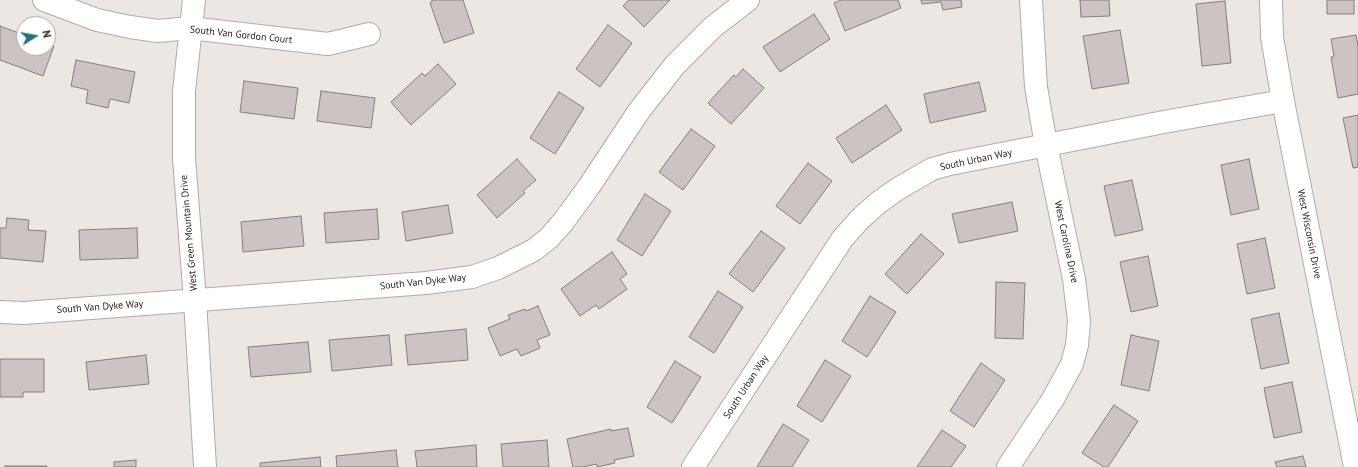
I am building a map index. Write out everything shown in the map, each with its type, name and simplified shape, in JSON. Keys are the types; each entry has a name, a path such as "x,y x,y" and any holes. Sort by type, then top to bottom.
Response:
{"street":[{"name":"South Van Gordon Court","path":"44,0 97,20 158,31 190,28 328,44 369,34"},
{"name":"West Green Mountain Drive","path":"194,0 184,91 183,118 186,194 195,300 205,467"},
{"name":"South Van Dyke Way","path":"0,312 24,313 450,280 472,277 498,268 534,250 549,238 588,188 639,111 675,65 712,27 748,0"},
{"name":"West Carolina Drive","path":"1008,467 1053,399 1072,364 1077,345 1079,322 1074,279 1046,145 1036,87 1031,0"},
{"name":"West Wisconsin Drive","path":"1271,0 1272,36 1283,101 1355,467"},
{"name":"South Urban Way","path":"694,467 843,238 861,218 896,190 932,169 950,164 1169,120 1283,101"}],"building":[{"path":"432,0 463,0 474,33 444,43 430,3"},
{"path":"629,0 670,0 644,27 623,6"},
{"path":"841,0 898,0 901,8 845,31 834,3"},
{"path":"921,0 961,0 962,7 943,10 941,2 922,4"},
{"path":"1080,0 1109,0 1110,16 1081,17"},
{"path":"1327,0 1354,0 1354,14 1327,14"},
{"path":"1225,1 1231,63 1202,66 1196,4"},
{"path":"814,14 830,39 780,72 763,47"},
{"path":"608,25 632,43 600,87 576,69"},
{"path":"0,26 16,32 16,56 50,56 43,76 0,60"},
{"path":"1120,30 1129,83 1092,89 1083,36"},
{"path":"1356,35 1358,46 1358,94 1338,98 1331,57 1334,56 1331,39"},
{"path":"76,60 135,72 129,103 110,99 108,108 86,103 88,90 71,86"},
{"path":"438,64 456,84 411,125 391,102 422,73 425,76"},
{"path":"743,69 764,88 731,124 708,103 734,75 736,77"},
{"path":"244,81 298,88 294,119 240,112"},
{"path":"979,82 986,111 930,123 924,94"},
{"path":"321,91 375,98 371,128 317,121"},
{"path":"559,92 584,108 555,154 530,138"},
{"path":"886,105 902,130 852,163 836,138"},
{"path":"1358,115 1358,167 1353,168 1343,118"},
{"path":"691,129 715,146 683,190 659,172"},
{"path":"517,159 536,180 523,191 525,193 497,218 477,195"},
{"path":"1249,159 1259,209 1231,215 1221,165"},
{"path":"808,163 832,181 800,224 776,206"},
{"path":"1132,180 1143,230 1115,236 1104,186"},
{"path":"645,194 671,211 642,256 617,240"},
{"path":"1012,202 1018,231 959,243 952,214"},
{"path":"448,205 453,233 406,241 402,212"},
{"path":"377,209 379,239 326,243 324,213"},
{"path":"301,216 304,246 243,252 241,222"},
{"path":"7,218 29,220 28,230 46,231 43,262 0,258 0,228 6,228"},
{"path":"137,228 138,258 80,260 79,230"},
{"path":"761,231 785,248 753,292 729,274"},
{"path":"921,234 944,254 907,294 885,274"},
{"path":"1265,238 1275,288 1247,294 1237,244"},
{"path":"612,252 627,274 620,279 627,289 599,309 596,305 580,316 561,289"},
{"path":"1148,256 1158,306 1131,312 1120,262"},
{"path":"996,282 1025,283 1023,339 995,338"},
{"path":"718,291 743,307 714,353 689,337"},
{"path":"870,296 896,312 867,357 842,341"},
{"path":"538,306 550,335 537,340 540,348 521,356 517,349 500,356 488,328 510,319 508,315 525,309 526,311"},
{"path":"1279,313 1289,363 1261,369 1251,319"},
{"path":"466,329 468,360 408,365 405,335"},
{"path":"389,335 392,365 332,371 329,340"},
{"path":"1131,335 1159,341 1149,391 1121,385"},
{"path":"308,342 311,372 251,377 248,347"},
{"path":"146,355 149,384 89,390 86,362"},
{"path":"0,359 44,359 44,392 23,392 23,397 0,397"},
{"path":"825,360 851,376 822,422 797,406"},
{"path":"675,361 701,377 672,423 647,407"},
{"path":"981,363 1005,380 974,427 950,411"},
{"path":"1292,382 1302,432 1274,438 1264,388"},
{"path":"1114,405 1138,421 1108,467 1104,467 1082,453"},
{"path":"783,424 809,440 792,467 757,467"},
{"path":"628,428 634,456 614,460 615,463 597,467 597,464 573,467 567,439 611,429 611,431"},
{"path":"942,430 966,446 951,467 917,467"},
{"path":"547,440 549,467 503,467 501,444"},
{"path":"476,445 477,467 417,467 415,451"},
{"path":"396,450 398,467 337,467 336,456"},
{"path":"1303,456 1306,467 1277,467 1275,462"},
{"path":"320,457 321,467 260,467 260,463"},
{"path":"136,460 136,467 114,467 114,462"},
{"path":"47,466 47,467 5,467"}]}
